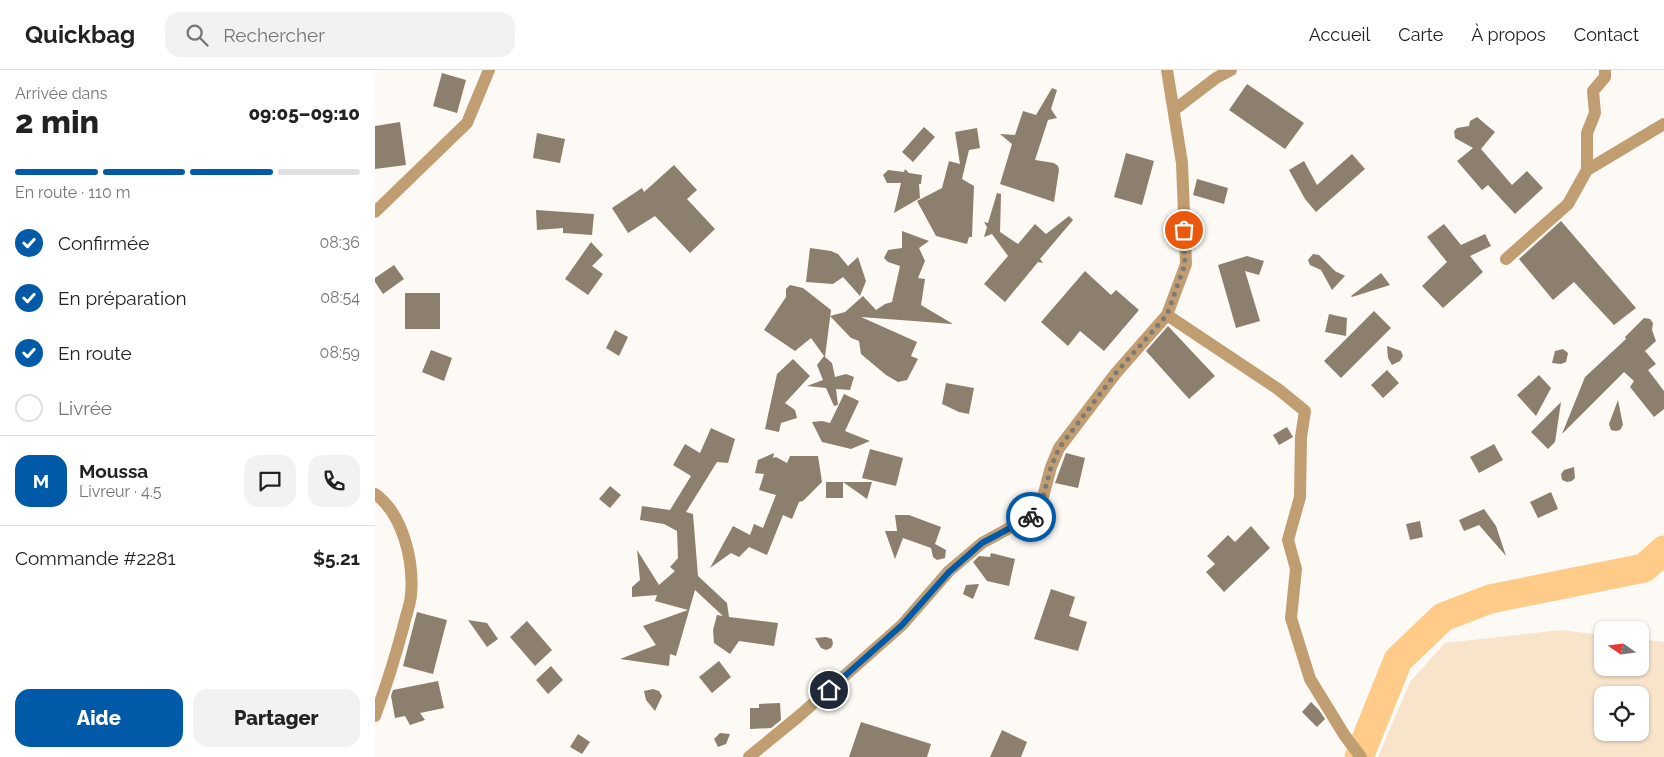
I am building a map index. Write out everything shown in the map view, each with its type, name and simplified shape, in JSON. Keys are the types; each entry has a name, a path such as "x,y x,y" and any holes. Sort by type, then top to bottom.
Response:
{"street":[{"path":"375,212 467,123 489,70"},
{"path":"749,757 799,716 902,625 949,572 982,543 1039,512 1051,467 1059,448 1116,373 1167,315 1185,264 1182,163 1167,70"},
{"path":"1174,110 1216,78 1231,70"},
{"path":"1506,259 1568,204 1587,170 1587,133 1595,113 1593,91 1605,76 1605,70"},
{"path":"1587,170 1664,124"},
{"path":"1167,315 1278,389 1305,411 1301,437 1300,497 1288,540 1296,569 1291,618 1311,679 1345,736 1361,757"},
{"path":"375,494 385,501 401,529 410,564 411,595 391,673 375,716"}],"shaded area":[{"path":"1561,630 1594,634 1594,676 1649,676 1649,640 1664,642 1664,757 1378,757 1410,682 1445,643"}],"building":[{"path":"442,73 466,80 457,113 433,106"},
{"path":"1247,84 1304,123 1285,149 1229,110"},
{"path":"1052,88 1057,90 1051,109 1057,118 1048,120 1035,160 1054,163 1058,166 1054,202 1000,184 1012,144 1000,134 1015,135 1023,111 1036,115"},
{"path":"1477,117 1495,132 1481,149 1512,185 1527,171 1543,188 1515,214 1488,185 1482,190 1457,161 1473,148 1455,138 1454,131 1457,128 1469,126 1470,121"},
{"path":"400,122 406,165 375,169 375,126"},
{"path":"924,127 935,137 913,162 902,152"},
{"path":"977,128 980,148 969,150 962,179 974,186 972,237 969,237 967,244 936,236 917,201 942,188 949,161 960,164 955,132"},
{"path":"537,133 565,139 560,163 533,158"},
{"path":"1126,153 1154,161 1142,205 1114,197"},
{"path":"1352,154 1365,169 1316,212 1305,199 1289,170 1304,161 1317,185"},
{"path":"674,165 697,190 687,199 715,229 690,253 655,216 628,233 612,208 642,188 644,192"},
{"path":"905,169 909,173 922,175 921,184 919,184 920,198 894,213 901,183 887,183 883,175 888,170 904,172"},
{"path":"1197,179 1228,188 1224,204 1193,195"},
{"path":"997,193 1001,194 1000,232 1018,244 1035,224 1046,234 1069,216 1073,220 1040,259 1043,263 1038,262 1005,302 984,284 1008,256 992,234 984,237 987,227 984,222 988,223"},
{"path":"536,210 594,214 592,235 563,233 563,228 537,230"},
{"path":"1561,221 1636,308 1614,325 1574,282 1553,300 1519,259"},
{"path":"1444,224 1461,245 1485,234 1491,246 1470,256 1483,272 1443,308 1422,286 1447,262 1427,237"},
{"path":"902,231 929,241 919,248 925,261 918,278 925,279 921,305 953,324 861,317 917,342 911,356 918,359 907,380 898,382 886,375 861,354 859,341 851,338 830,316 845,312 863,296 876,310 892,302 900,266 888,262 884,258 888,250 902,248"},
{"path":"591,242 603,255 592,266 603,274 588,295 565,279"},
{"path":"810,248 838,254 848,266 858,257 866,281 860,296 843,277 833,284 806,282"},
{"path":"1313,254 1319,255 1335,271 1345,276 1332,290 1321,270 1310,265 1308,260"},
{"path":"1247,256 1264,261 1259,275 1245,271 1260,321 1236,328 1218,265"},
{"path":"394,265 404,279 383,294 375,282 375,278"},
{"path":"1085,271 1111,295 1116,290 1139,310 1104,351 1080,331 1068,346 1041,322"},
{"path":"1381,273 1390,285 1351,296"},
{"path":"790,285 803,288 831,310 825,357 832,363 835,377 846,374 854,377 850,390 836,389 838,405 834,406 826,388 807,386 823,380 817,365 824,356 811,338 795,351 764,330 786,297 786,289"},
{"path":"405,293 440,293 440,329 405,329"},
{"path":"1374,311 1391,328 1341,378 1324,361"},
{"path":"1329,314 1347,318 1346,336 1325,332"},
{"path":"1644,318 1650,319 1653,323 1652,330 1656,341 1645,351 1656,364 1648,370 1664,391 1664,409 1654,417 1630,387 1634,381 1624,372 1562,434 1585,377 1626,339 1625,337"},
{"path":"1168,326 1215,376 1189,399 1146,351"},
{"path":"615,330 628,337 619,356 606,348"},
{"path":"1387,346 1401,351 1403,356 1400,361 1392,365 1388,358"},
{"path":"1563,349 1568,353 1566,362 1561,364 1552,363 1555,351"},
{"path":"431,350 452,358 444,381 422,372"},
{"path":"793,359 810,376 785,403 795,410 797,418 781,423 779,432 765,429 777,374"},
{"path":"1387,370 1399,383 1383,398 1371,385"},
{"path":"1539,375 1551,388 1536,416 1517,395"},
{"path":"946,383 974,388 969,414 959,412 942,404"},
{"path":"844,394 859,401 845,431 870,441 851,449 822,442 812,422 822,421 830,423"},
{"path":"1618,400 1623,425 1620,430 1616,431 1611,430 1609,424"},
{"path":"1561,402 1555,442 1548,449 1531,432"},
{"path":"1287,427 1293,437 1279,445 1273,435"},
{"path":"711,428 735,439 728,463 717,462 686,512 693,514 698,576 727,603 729,617 778,623 774,646 739,641 730,654 714,643 713,630 717,615 723,616 695,590 676,656 670,654 669,666 620,659 656,645 643,626 688,610 655,601 657,595 632,597 632,587 640,580 637,550 659,585 675,571 670,567 678,558 677,531 664,524 640,520 642,506 670,510 691,476 673,465 685,444 700,453"},
{"path":"1494,444 1503,460 1479,473 1470,457"},
{"path":"870,449 903,458 896,486 862,478"},
{"path":"774,453 773,458 776,457 787,463 790,456 818,456 822,482 803,501 799,502 792,519 783,515 767,555 749,547 739,557 731,553 710,568 733,526 750,535 754,524 763,528 776,495 759,490 764,474 755,473 758,460"},
{"path":"1066,453 1085,458 1078,488 1055,483"},
{"path":"1574,467 1575,478 1567,482 1562,480 1561,474 1564,470"},
{"path":"826,482 843,482 843,498 826,498"},
{"path":"843,482 872,482 867,499"},
{"path":"610,486 621,495 610,508 599,499"},
{"path":"1551,492 1558,509 1538,518 1530,502"},
{"path":"1484,509 1496,526 1506,556 1479,525 1464,531 1459,520"},
{"path":"895,515 909,515 941,527 935,544 946,550 945,558 937,560 933,557 931,548 903,538 895,559 885,531 897,531"},
{"path":"1420,521 1423,537 1410,540 1406,524"},
{"path":"1251,526 1270,548 1224,592 1206,572 1215,564 1207,556 1228,535 1235,542"},
{"path":"991,553 1015,559 1009,586 987,581 973,562 979,556 990,557"},
{"path":"979,584 973,599 963,594 966,585"},
{"path":"1051,589 1075,597 1069,616 1087,622 1078,651 1034,639"},
{"path":"417,612 447,620 433,674 403,666"},
{"path":"468,620 487,623 498,639 487,647"},
{"path":"527,621 552,650 535,666 510,637"},
{"path":"826,637 832,639 833,644 831,648 826,650 821,648 815,638"},
{"path":"719,661 731,677 712,693 699,677"},
{"path":"551,666 563,680 548,694 536,680"},
{"path":"438,681 444,708 420,713 425,720 410,725 405,716 395,718 391,696 393,690"},
{"path":"653,689 659,691 662,696 655,711 646,700 644,691"},
{"path":"1311,702 1325,719 1317,727 1302,712"},
{"path":"780,703 781,720 771,728 750,729 750,708 759,708 759,704"},
{"path":"861,722 931,744 927,757 849,757"},
{"path":"1002,730 1027,742 1021,757 990,757"},
{"path":"720,733 730,734 726,744 718,747 714,739"},
{"path":"578,734 590,742 582,754 570,747"}],"waterway":[{"path":"1359,757 1398,660 1443,617 1490,599 1644,568 1664,550"}],"way so far":[{"path":"1031,517 1039,512 1051,467 1059,448 1116,373 1167,315 1185,264 1184,230"}],"route":[{"path":"829,690 902,625 949,572 982,543 1031,517"}]}
